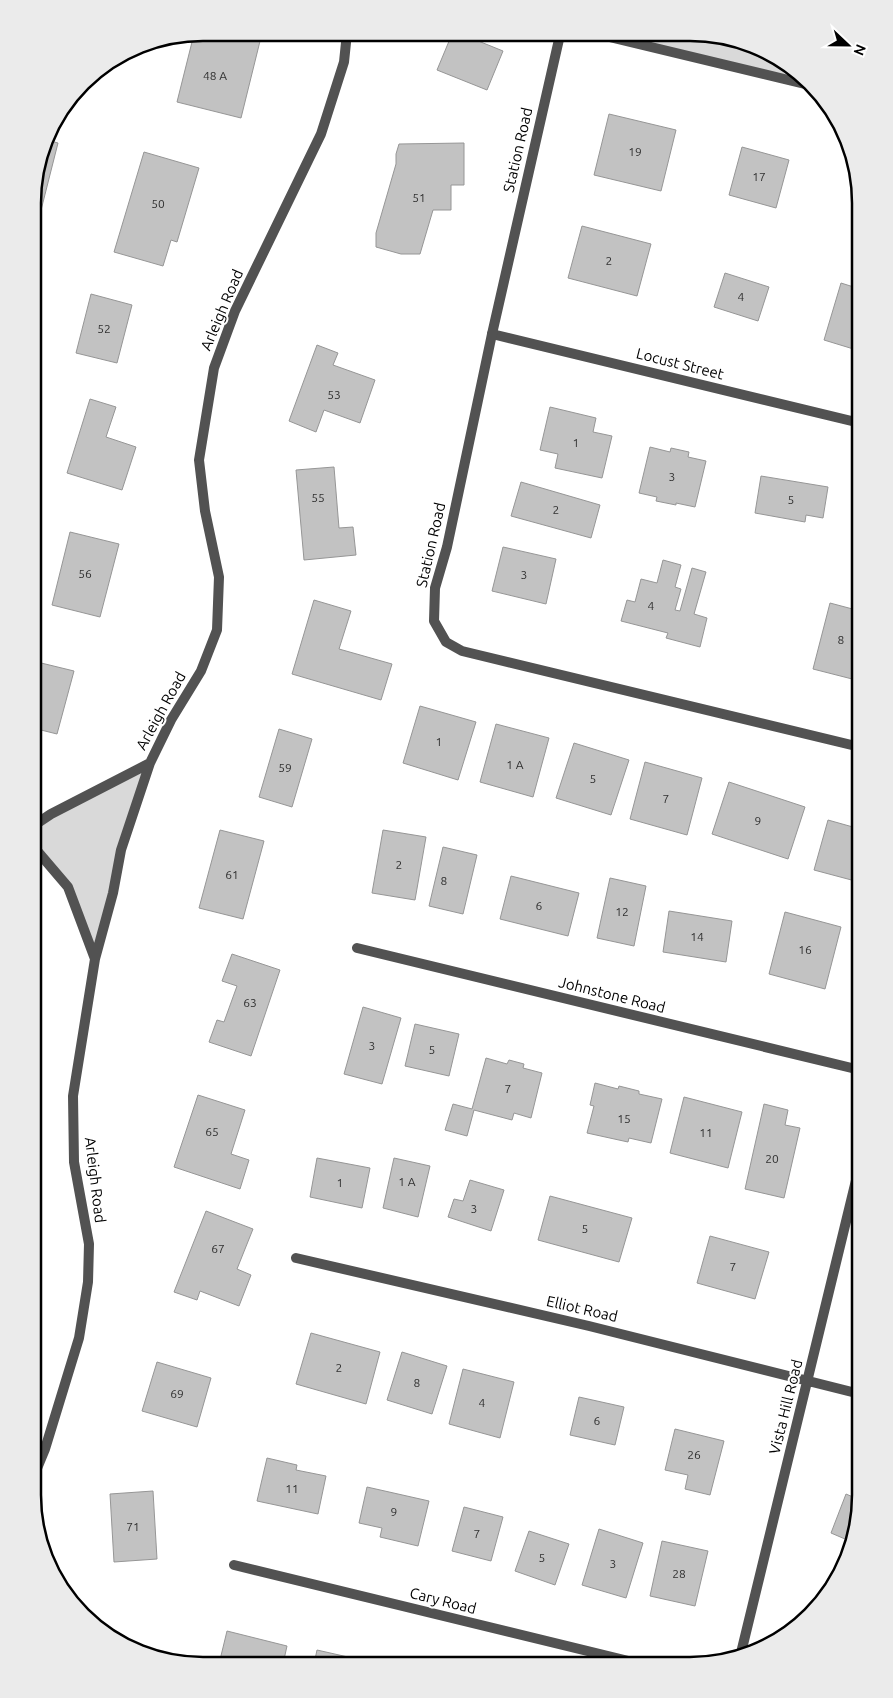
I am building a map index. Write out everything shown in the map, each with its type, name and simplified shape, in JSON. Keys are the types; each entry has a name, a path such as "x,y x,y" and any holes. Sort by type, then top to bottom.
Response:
{"street":[{"name":"Station Road","path":"559,41 492,334 447,547 435,588 434,621 446,642 462,651 852,745"},
{"path":"626,41 798,82"},
{"name":"Arleigh Road","path":"41,1458 79,1338 88,1282 89,1244 74,1162 73,1096 95,959 112,892 120,850 150,763 170,720 202,671 217,630 219,577 205,511 199,460 214,368 235,311 321,134 344,62 346,42"},
{"name":"Locust Street","path":"492,334 852,421"},
{"path":"41,821 150,763"},
{"path":"41,855 68,887 95,959"},
{"name":"Johnstone Road","path":"357,948 851,1068"},
{"name":"Vista Hill Road","path":"742,1648 851,1201"},
{"name":"Elliot Road","path":"296,1258 589,1326 851,1392"},
{"name":"Cary Road","path":"234,1565 612,1657"}],"shaded area":[{"path":"626,41 690,41 721,44 761,58 798,82"},
{"path":"150,763 95,959 68,887 41,855 41,822"}],"building":[{"path":"449,41 479,41 503,51 487,90 437,70"},
{"path":"192,42 260,42 241,118 177,102"},
{"path":"609,114 676,130 661,191 594,175"},
{"path":"54,142 58,143 41,210 47,161"},
{"path":"464,143 464,185 451,185 451,210 433,210 420,254 401,254 376,247 376,233 396,164 399,144"},
{"path":"742,147 789,160 776,208 729,195"},
{"path":"144,152 199,168 177,242 171,240 163,266 114,252"},
{"path":"582,226 651,244 637,296 568,278"},
{"path":"725,273 769,287 758,321 714,307"},
{"path":"841,283 852,286 852,349 824,340"},
{"path":"91,294 132,305 117,363 76,353"},
{"path":"317,345 338,353 333,365 375,380 360,423 324,410 316,432 289,421"},
{"path":"90,399 116,407 106,437 136,447 122,490 67,473"},
{"path":"550,407 596,418 593,432 612,436 602,478 555,468 558,454 540,450"},
{"path":"650,447 670,452 671,448 689,452 688,457 706,461 695,507 656,501 657,497 639,493"},
{"path":"334,467 339,528 353,527 356,555 304,560 296,470"},
{"path":"761,476 828,487 823,518 806,515 805,522 755,513"},
{"path":"521,482 600,505 591,538 511,516"},
{"path":"70,532 119,544 100,617 52,605"},
{"path":"503,547 556,559 546,604 492,591"},
{"path":"663,560 681,565 675,587 681,589 675,610 680,611 692,568 706,572 694,614 707,618 700,647 666,638 668,633 621,621 627,600 635,602 641,579 657,583"},
{"path":"314,600 351,611 339,649 392,664 381,700 292,674"},
{"path":"830,603 852,609 852,679 813,669"},
{"path":"41,663 74,671 57,734 41,730"},
{"path":"420,706 476,722 458,780 403,763"},
{"path":"496,724 549,738 533,797 480,782"},
{"path":"279,729 312,739 292,807 259,797"},
{"path":"574,743 629,760 611,815 556,798"},
{"path":"645,762 702,778 687,835 630,819"},
{"path":"729,782 805,807 788,859 712,834"},
{"path":"828,820 852,827 851,880 814,870"},
{"path":"220,830 264,841 243,919 199,908"},
{"path":"383,830 426,837 415,900 372,893"},
{"path":"443,847 477,855 463,914 429,906"},
{"path":"511,876 579,893 568,936 500,919"},
{"path":"610,878 646,886 634,946 597,938"},
{"path":"669,911 732,921 726,962 663,952"},
{"path":"785,912 841,927 825,989 769,974"},
{"path":"232,954 280,970 251,1056 209,1042 217,1020 224,1022 237,986 222,981"},
{"path":"363,1007 401,1018 382,1084 344,1074"},
{"path":"415,1024 459,1034 449,1076 405,1066"},
{"path":"486,1058 507,1064 509,1060 524,1064 523,1068 542,1073 531,1118 514,1113 512,1120 474,1110 467,1136 445,1130 453,1104 472,1109"},
{"path":"595,1083 618,1089 619,1086 639,1091 639,1094 662,1099 651,1143 629,1138 628,1142 587,1133 594,1106 590,1105"},
{"path":"198,1095 245,1110 231,1154 249,1160 240,1189 174,1167"},
{"path":"684,1097 742,1112 728,1168 670,1153"},
{"path":"764,1104 788,1110 785,1125 800,1128 784,1198 745,1189"},
{"path":"317,1158 370,1168 362,1208 310,1197"},
{"path":"394,1158 430,1166 418,1217 383,1208"},
{"path":"470,1180 504,1190 491,1231 448,1217 454,1199 463,1201"},
{"path":"550,1196 632,1218 619,1262 538,1240"},
{"path":"206,1211 253,1229 237,1269 251,1275 239,1306 200,1291 197,1300 174,1292"},
{"path":"710,1236 769,1252 755,1299 697,1283"},
{"path":"311,1333 380,1352 366,1404 296,1384"},
{"path":"402,1352 447,1366 432,1414 387,1400"},
{"path":"157,1362 211,1378 197,1427 142,1411"},
{"path":"463,1369 514,1382 500,1438 449,1424"},
{"path":"579,1397 624,1407 615,1445 570,1435"},
{"path":"675,1429 724,1441 710,1495 685,1489 688,1475 665,1470"},
{"path":"267,1458 297,1465 296,1470 326,1476 318,1514 257,1501"},
{"path":"367,1487 429,1501 418,1546 380,1537 382,1528 359,1523"},
{"path":"153,1491 157,1559 114,1562 110,1494"},
{"path":"846,1494 851,1496 849,1526 845,1539 831,1533"},
{"path":"464,1507 503,1517 491,1561 452,1551"},
{"path":"599,1529 643,1543 626,1598 582,1585"},
{"path":"529,1531 569,1544 555,1585 515,1571"},
{"path":"662,1541 708,1551 695,1606 650,1596"},
{"path":"227,1631 287,1646 285,1657 221,1657"},
{"path":"317,1650 348,1657 316,1657"}]}
